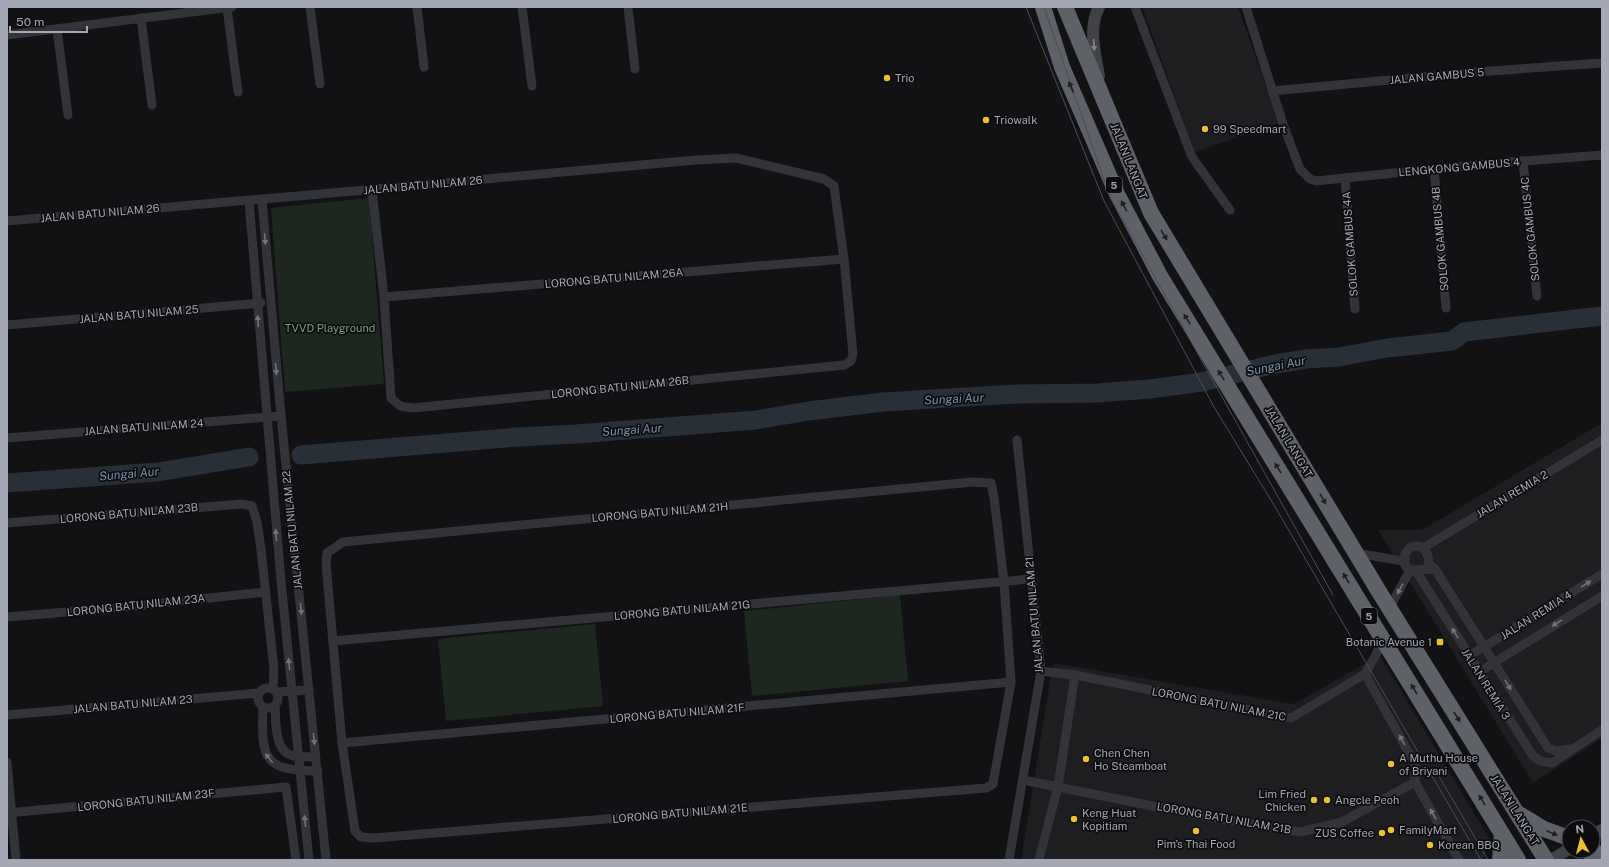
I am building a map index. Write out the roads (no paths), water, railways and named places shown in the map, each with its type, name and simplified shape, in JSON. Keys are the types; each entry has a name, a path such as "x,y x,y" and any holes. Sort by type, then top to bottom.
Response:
{"highway":[{"name":"JALAN LANGAT","path":"1044,7 1062,67 1117,194 1160,276 1380,632 1518,860"},
{"name":"JALAN LANGAT","path":"1065,7 1151,213 1356,554 1546,860"},
{"path":"1514,809 1530,822 1561,836"},
{"path":"1500,860 1502,834"}],"street":[{"path":"7,35 232,7"},
{"path":"310,7 320,84"},
{"path":"417,7 424,67"},
{"path":"522,7 532,86"},
{"path":"628,7 635,69"},
{"path":"1100,7 1095,19 1094,48 1103,97"},
{"path":"1135,7 1192,157 1230,210"},
{"path":"1246,7 1272,91"},
{"path":"227,8 238,92"},
{"path":"141,18 152,105"},
{"path":"57,29 68,114"},
{"name":"JALAN GAMBUS 5","path":"1272,91 1476,72 1602,63"},
{"name":"LENGKONG GAMBUS 4","path":"1272,91 1300,169 1305,175 1316,181 1602,155"},
{"name":"JALAN BATU NILAM 26","path":"7,221 262,200 696,160 736,158 824,178 834,186 844,259"},
{"name":"SOLOK GAMBUS 4C","path":"1523,162 1537,296"},
{"name":"SOLOK GAMBUS 4B","path":"1434,170 1446,308"},
{"name":"SOLOK GAMBUS 4A","path":"1345,178 1355,309"},
{"path":"372,190 384,297"},
{"name":"JALAN BATU NILAM 22","path":"262,200 270,303 326,860"},
{"name":"JALAN BATU NILAM 22","path":"249,201 266,418 299,771 309,860"},
{"name":"LORONG BATU NILAM 26A","path":"384,297 844,259"},
{"name":"LORONG BATU NILAM 26B","path":"384,297 391,398 400,406 413,408 844,365 851,361 853,354 844,259"},
{"name":"JALAN BATU NILAM 25","path":"7,325 270,303"},
{"name":"JALAN BATU NILAM 24","path":"7,438 281,416"},
{"name":"JALAN BATU NILAM 21","path":"1009,860 1041,670 1017,440"},
{"name":"JALAN REMIA 2","path":"1403,561 1405,552 1411,547 1423,548 1602,440"},
{"name":"LORONG BATU NILAM 21H","path":"333,641 326,564 327,553 343,542 973,482 991,483 1004,582"},
{"name":"LORONG BATU NILAM 23B","path":"7,524 234,504 252,506 257,522 265,592"},
{"name":"JALAN REMIA 3","path":"1423,548 1428,555 1428,563 1435,569 1548,748 1556,751 1574,748"},
{"path":"1356,554 1403,561"},
{"name":"JALAN REMIA 3","path":"1403,561 1413,571 1533,756 1540,761 1552,763 1602,730"},
{"path":"1390,607 1413,571 1435,569"},
{"name":"JALAN REMIA 4","path":"1469,656 1602,574"},
{"name":"LORONG BATU NILAM 21G","path":"333,641 1031,579"},
{"path":"1004,582 1011,682"},
{"path":"265,592 274,669 274,690 278,696 275,706 279,740 283,750 290,755 316,756"},
{"name":"LORONG BATU NILAM 23A","path":"7,617 116,608 265,592"},
{"name":"JALAN REMIA 4","path":"1479,672 1602,596"},
{"name":"LORONG BATU NILAM 21C","path":"1041,670 1075,675 1291,718 1365,674 1378,651 1380,632"},
{"path":"333,641 342,743"},
{"path":"1365,674 1415,764 1415,782 1459,860"},
{"path":"1039,860 1058,786 1075,675"},
{"name":"LORONG BATU NILAM 21F","path":"342,743 1011,682"},
{"name":"LORONG BATU NILAM 21E","path":"342,743 355,831 361,837 374,838 986,788 993,784 995,778 1011,682"},
{"path":"309,690 292,691 274,690 268,688 259,693 258,701 263,707 263,741 265,754 277,766 299,771 318,771"},
{"name":"JALAN BATU NILAM 23","path":"7,715 259,693"},
{"path":"263,707 269,708 275,706"},
{"path":"7,762 10,813 16,860"},
{"name":"LORONG BATU NILAM 21B","path":"1023,780 1203,816 1300,832 1342,822 1415,782"},
{"name":"LORONG BATU NILAM 23F","path":"10,813 286,787 296,860"},
{"path":"1551,860 1561,854"}],"waterway":[{"name":"Sungai Aur","path":"301,455 518,437 756,420 809,411 883,402 1017,394 1097,393 1150,389 1202,382 1275,364 1306,359 1339,357 1387,348 1452,341 1464,332 1602,316"},
{"name":"Sungai Aur","path":"7,483 158,472 249,457"}],"tram line":[{"path":"1026,7 1104,201 1214,407 1274,505 1481,860"},
{"path":"1044,7 1110,197 1333,595"},
{"path":"1437,773 1488,860"}],"place":[{"name":"Trio","path":"887,78"},
{"name":"Triowalk","path":"986,120"},
{"name":"99 Speedmart","path":"1205,129"},
{"name":"Botanic Avenue 1","path":"1440,642"},
{"name":"Chen Chen Ho Steamboat","path":"1086,759"},
{"name":"A Muthu House of Briyani","path":"1391,764"},
{"name":"Lim Fried Chicken","path":"1314,800"},
{"name":"Angcle Peoh","path":"1327,800"},
{"name":"Keng Huat Kopitiam","path":"1074,819"},
{"name":"FamilyMart","path":"1391,830"},
{"name":"Pim's Thai Food","path":"1196,831"},
{"name":"ZUS Coffee","path":"1382,833"},
{"name":"Korean BBQ","path":"1430,845"}],"park label":[{"name":"TVVD Playground","path":"330,328"}]}
